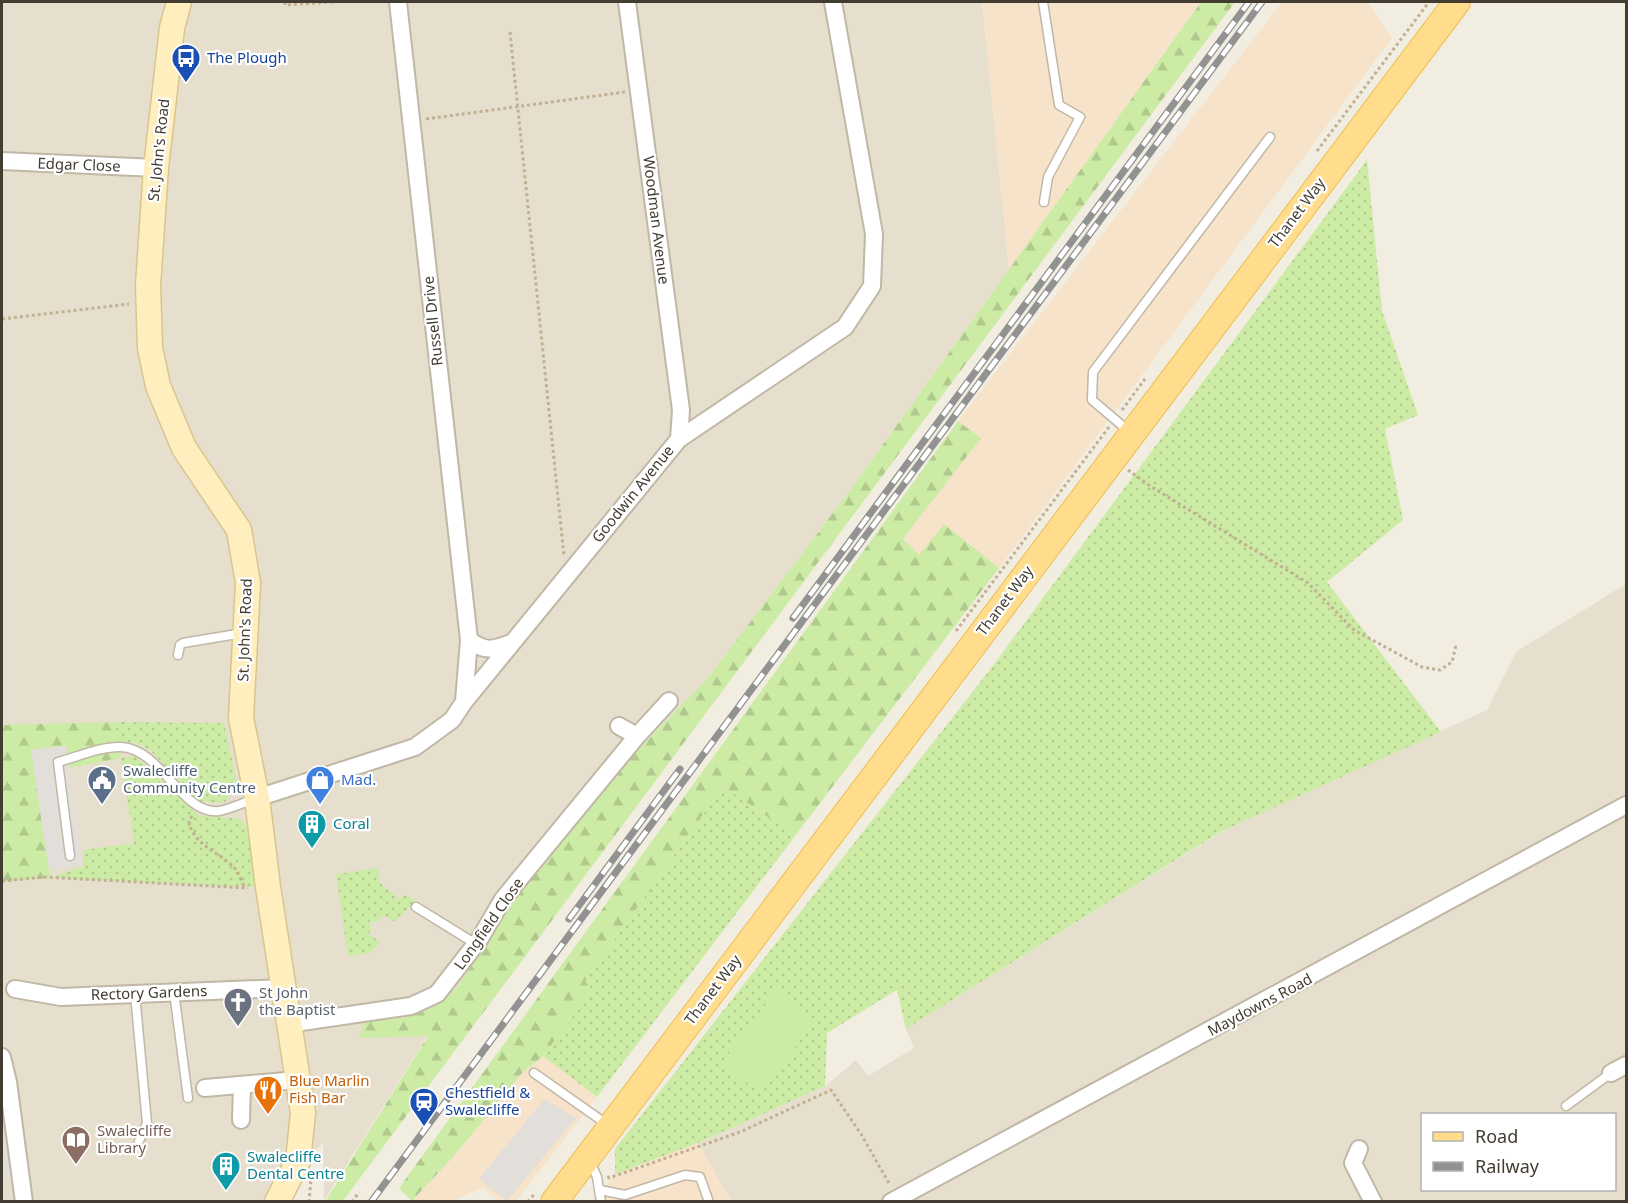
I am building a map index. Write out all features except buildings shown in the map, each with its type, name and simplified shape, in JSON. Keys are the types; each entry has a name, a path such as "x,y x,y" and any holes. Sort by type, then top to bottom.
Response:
{"main road":[{"name":"St. John's Road","path":"179,2 172,28 156,168 148,302 150,348 158,386 184,448 239,530 248,583 241,718 257,798 257,888 284,988 303,1113 302,1143 298,1161 277,1202"},
{"name":"Thanet Way","path":"554,1202 1457,2"}],"street":[{"name":"Russell Drive","path":"398,2 469,640 464,702"},
{"name":"Woodman Avenue","path":"627,2 681,410 678,439"},
{"name":"Goodwin Avenue","path":"257,798 415,747 452,720 464,702 678,439 845,327 873,286 873,234 833,2"},
{"name":"Edgar Close","path":"2,161 156,168"},
{"path":"469,640 480,648 490,651 513,642"},
{"name":"Longfield Close","path":"288,1024 379,1012 427,1000 437,994 476,944 503,899 637,736 669,701"},
{"path":"619,726 637,736"},
{"name":"Maydowns Road","path":"899,1198 1626,805"},
{"name":"Rectory Gardens","path":"15,989 61,996 284,988"},
{"path":"2,1056 8,1082 24,1202"},
{"path":"205,1088 297,1080"},
{"path":"241,1120 242,1085"},
{"path":"1359,1149 1353,1163 1373,1202"}],"lane":[{"path":"1043,2 1059,105 1080,117 1048,177 1044,202"},
{"path":"1131,434 1092,400 1093,372 1270,137"},
{"path":"178,655 180,645 183,643 246,632"},
{"path":"70,856 58,762 120,747 134,749 151,759 201,808 218,811 257,798"},
{"path":"416,907 476,944"},
{"path":"174,992 188,1098"},
{"path":"135,994 147,1123 139,1141"},
{"path":"1566,1106 1619,1069"},
{"path":"534,1072 611,1127"},
{"path":"591,1154 601,1202"},
{"path":"600,1190 625,1195 685,1175 700,1177 709,1202"}],"path":[{"path":"285,2 285,5 333,2"},
{"path":"510,32 567,576"},
{"path":"411,121 639,90"},
{"path":"2,319 148,302"},
{"path":"1113,458 1150,486 1308,583 1354,630 1385,648 1422,667 1440,670 1452,662 1456,645"},
{"path":"201,808 189,822 191,831 200,843 257,888"},
{"path":"2,881 44,878 257,888"},
{"path":"591,1154 609,1178 740,1132 831,1090 861,1134 899,1198"},
{"path":"352,1202 359,1192"}],"shaded area":[{"path":"2,2 982,2 1009,269 851,489 707,679 634,754 528,880 455,990 359,1038 428,1035 324,1201 323,1143 269,1201 2,1202"},
{"path":"982,2 1201,2 1009,269"},
{"path":"1282,2 1368,2 1392,38 999,568 944,525 919,556 903,539 981,438 958,421"},
{"path":"1626,584 1626,1201 731,1201 698,1143 825,1086 856,1060 868,1076 914,1048 906,1029 1228,828 1487,710 1517,651"},
{"path":"66,746 83,866 49,868 31,750"},
{"path":"543,1056 597,1097 516,1201 498,1201 484,1187 453,1201 412,1202 453,1157 522,1073"},
{"path":"544,1099 576,1118 507,1201 479,1179"},
{"path":"6,1130 12,1172 2,1183 2,1131"},
{"path":"698,1143 731,1201 593,1202 615,1174"}],"green space":[{"path":"1201,2 1235,2 343,1201 325,1202 428,1036 359,1038 365,1020 423,1007 455,990 528,880 634,754 707,679 851,489"},
{"path":"1367,160 1382,311 1418,415 1385,429 1403,520 1327,582 1441,732 1222,831 906,1029 897,990 827,1033 825,1086 698,1143 615,1174 615,1149 992,667"},
{"path":"958,421 981,438 903,539 919,555 944,524 999,568 795,836 723,786 585,981 592,990 543,1056 522,1073 453,1157 412,1201 399,1188"},
{"path":"114,722 224,723 237,783 232,794 224,803 198,801 152,752 137,743 118,743"},
{"path":"114,722 121,758 70,768 66,746 31,750 50,878 2,882 2,725"},
{"path":"135,756 198,815 240,819 247,828 255,887 50,878 83,866 83,850 134,843 121,758"},
{"path":"723,786 795,836 597,1097 543,1056 592,990 585,981"},
{"path":"378,868 380,883 399,899 405,894 415,901 395,922 384,916 377,922 369,921 372,930 368,934 380,942 370,953 348,956 336,874"},
{"path":"776,991 815,1020 761,1093 721,1064"}],"railway":[{"path":"793,618 1249,2"},
{"path":"371,1202 1262,2"},
{"path":"569,919 680,769"}],"place":[{"name":"The Plough","path":"186,84"},
{"name":"Swalecliffe Community Centre","path":"102,806"},
{"name":"Mad.","path":"320,806"},
{"name":"Coral","path":"312,850"},
{"name":"St John the Baptist","path":"238,1028"},
{"name":"Blue Marlin Fish Bar","path":"268,1116"},
{"name":"Chestfield & Swalecliffe","path":"424,1128"},
{"name":"Swalecliffe Library","path":"76,1166"},
{"name":"Swalecliffe Dental Centre","path":"226,1192"}]}
